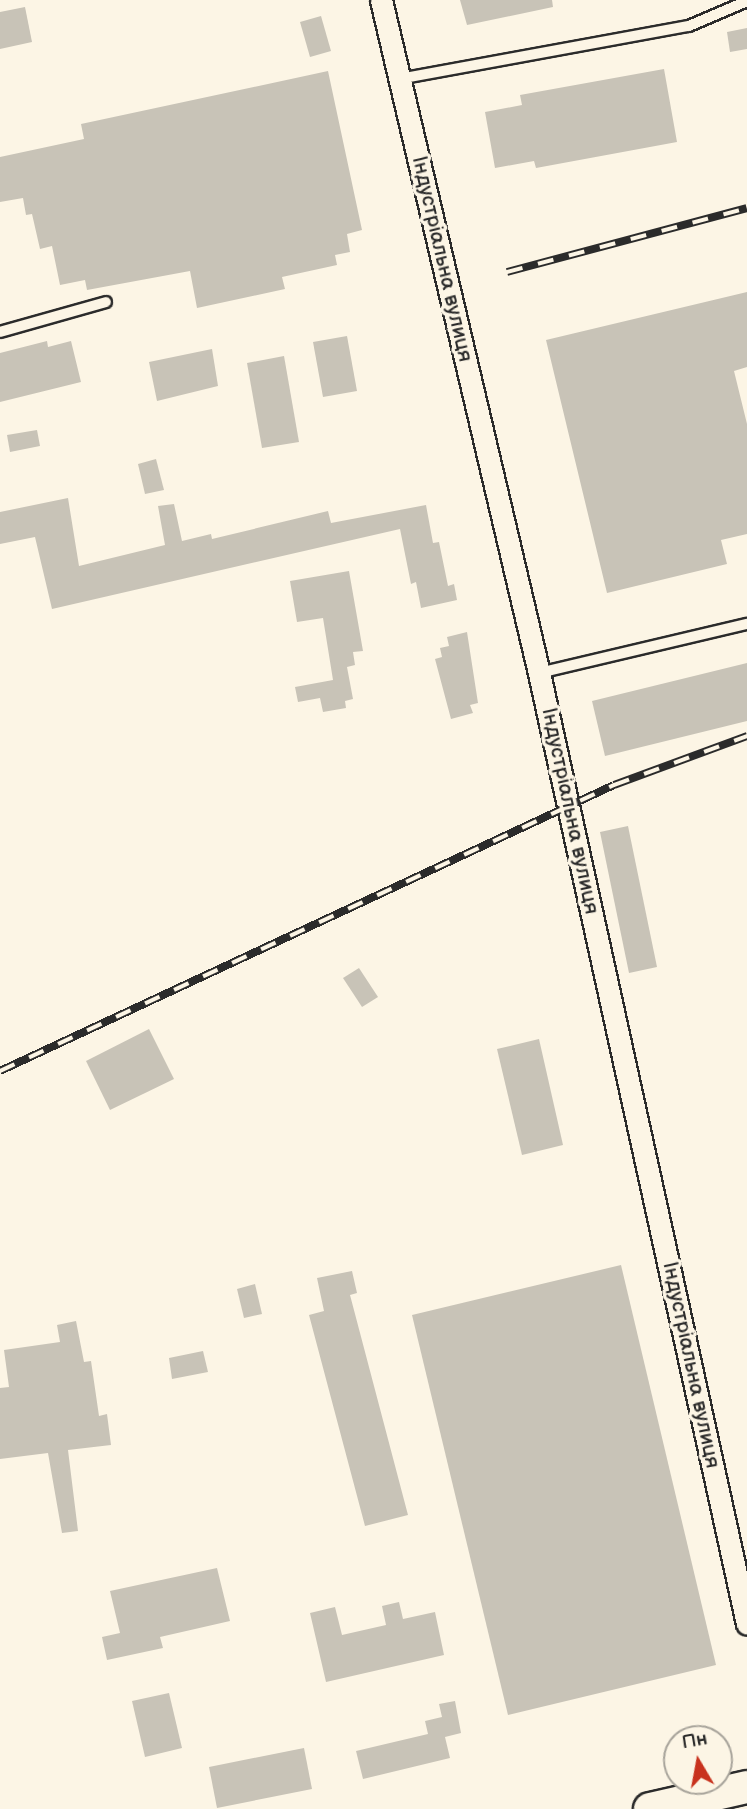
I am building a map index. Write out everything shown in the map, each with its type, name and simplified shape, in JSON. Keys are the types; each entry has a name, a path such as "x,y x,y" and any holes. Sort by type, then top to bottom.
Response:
{"main road":[{"path":"650,1809 747,1787"}],"street":[{"name":"Індустріальна вулиця","path":"381,0 539,673 747,1624"}],"lane":[{"path":"399,79 689,26 747,1"},
{"path":"0,331 106,302"},
{"path":"539,673 747,624"}],"building":[{"path":"460,0 552,0 553,7 467,25"},
{"path":"25,7 32,42 0,49 0,12"},
{"path":"321,16 331,51 310,57 300,22"},
{"path":"747,28 747,49 730,52 727,32"},
{"path":"664,69 677,142 536,168 534,161 495,168 485,112 522,105 520,95"},
{"path":"328,71 362,230 347,234 350,252 335,255 337,265 282,277 285,289 197,308 190,271 87,290 85,280 60,285 52,246 40,249 32,214 26,215 23,198 0,202 0,157 84,139 81,124"},
{"path":"747,292 747,367 734,371 747,424 747,534 721,540 727,564 607,593 546,340"},
{"path":"347,336 357,391 323,397 313,342"},
{"path":"47,341 48,347 71,341 81,382 0,402 0,353"},
{"path":"212,349 218,386 157,401 149,362"},
{"path":"284,356 299,442 262,448 247,363"},
{"path":"37,430 40,446 10,452 7,435"},
{"path":"156,459 164,490 145,494 138,464"},
{"path":"68,498 79,566 165,545 158,506 174,504 182,541 211,534 212,539 328,511 331,523 426,505 433,543 439,542 448,586 454,584 457,600 421,608 416,582 411,584 400,529 52,609 35,537 0,544 0,512"},
{"path":"349,571 363,651 353,652 355,665 347,667 353,699 345,701 346,708 323,712 320,698 298,702 295,687 333,680 323,618 297,622 290,581"},
{"path":"467,632 478,703 470,705 473,713 451,719 435,659 442,657 440,648 449,646 447,637"},
{"path":"747,663 747,721 605,756 592,701"},
{"path":"628,826 657,967 629,973 600,832"},
{"path":"359,968 378,997 362,1007 343,978"},
{"path":"149,1029 174,1079 110,1110 86,1061"},
{"path":"539,1039 563,1145 522,1155 497,1049"},
{"path":"621,1265 716,1665 508,1715 412,1315"},
{"path":"352,1271 357,1293 350,1295 408,1515 365,1526 309,1315 324,1311 317,1278"},
{"path":"255,1284 262,1314 244,1318 237,1289"},
{"path":"76,1321 84,1362 91,1361 99,1416 107,1414 111,1445 68,1450 78,1531 62,1533 48,1453 0,1459 0,1388 9,1387 4,1350 60,1342 57,1325"},
{"path":"203,1351 208,1372 172,1379 169,1358"},
{"path":"217,1568 230,1621 160,1637 163,1648 107,1660 102,1637 120,1633 110,1591"},
{"path":"399,1602 403,1619 435,1612 444,1655 326,1682 310,1613 335,1607 342,1635 386,1625 382,1606"},
{"path":"169,1693 182,1748 145,1757 132,1701"},
{"path":"455,1701 461,1733 445,1737 450,1758 363,1779 356,1751 428,1734 425,1721 442,1717 439,1704"},
{"path":"304,1748 312,1789 217,1808 209,1767"}],"railway":[{"path":"507,272 747,208"},
{"path":"0,1071 614,785 747,736"}]}
